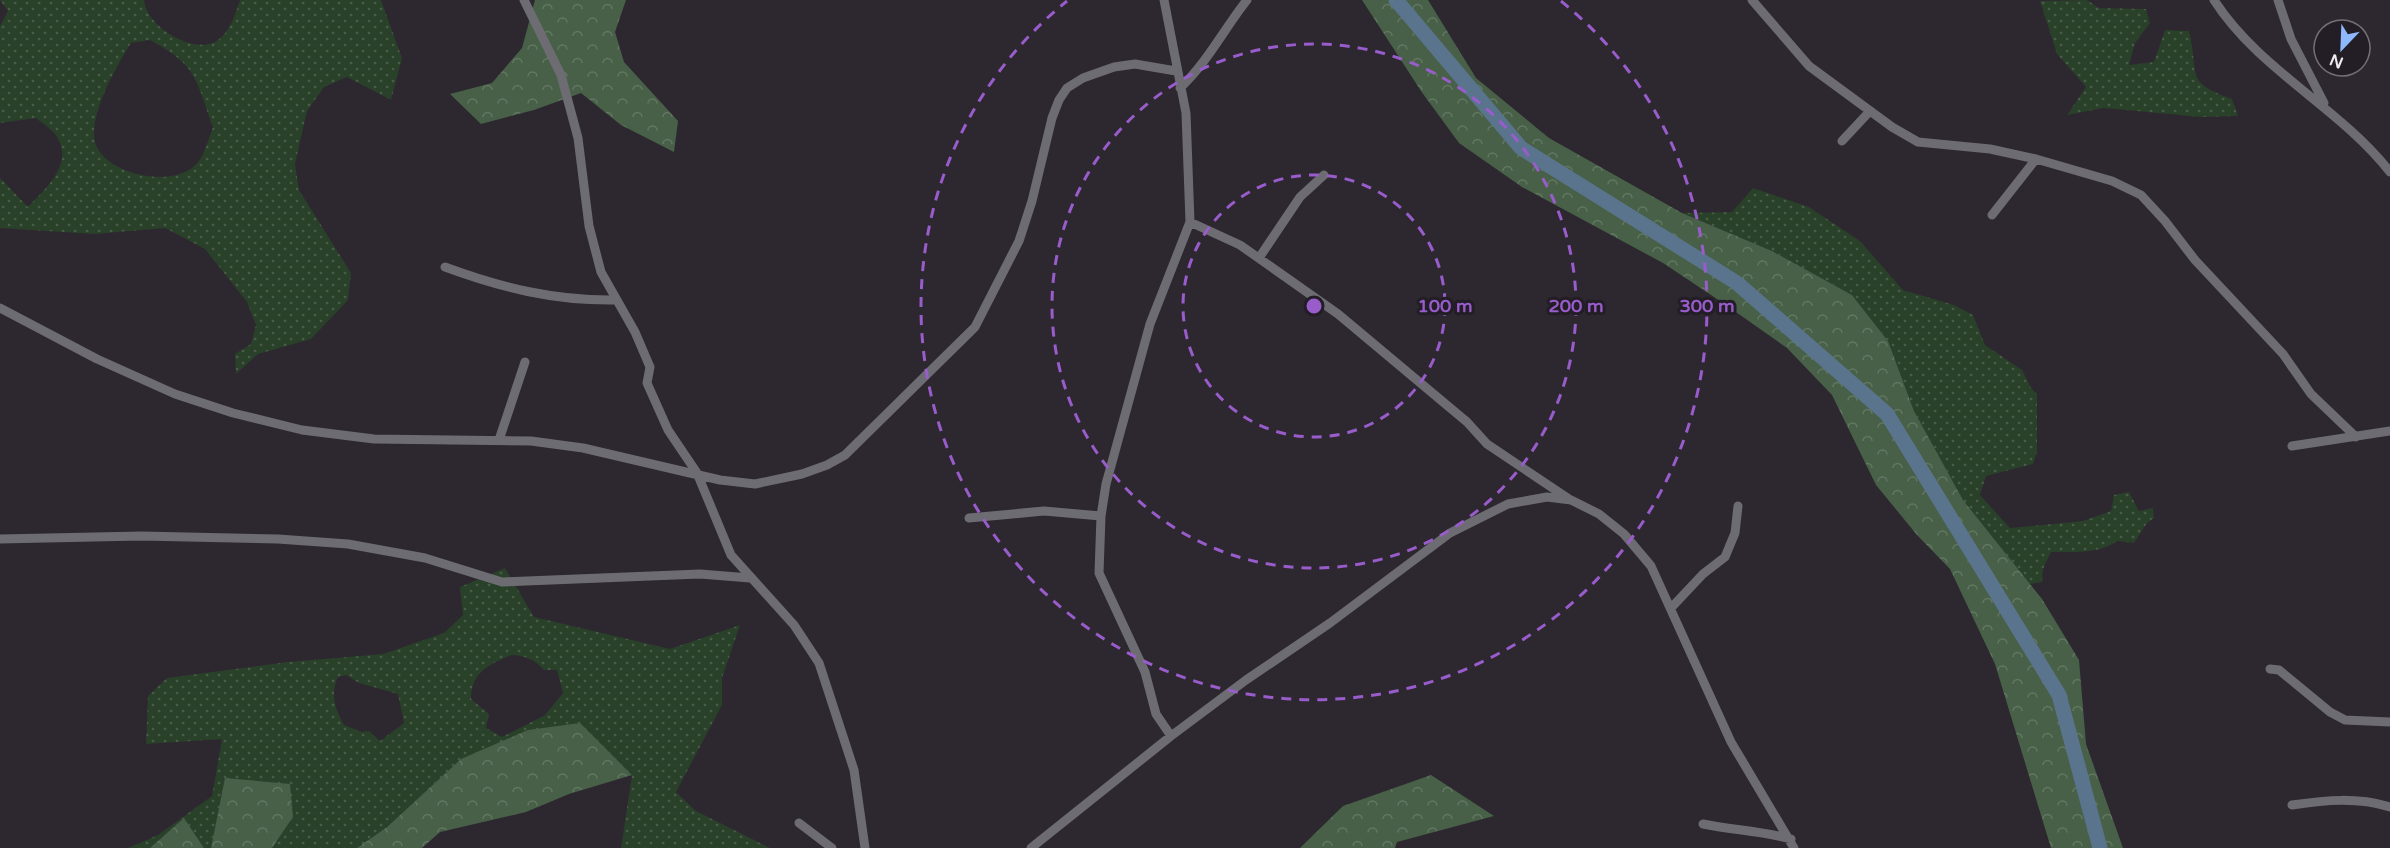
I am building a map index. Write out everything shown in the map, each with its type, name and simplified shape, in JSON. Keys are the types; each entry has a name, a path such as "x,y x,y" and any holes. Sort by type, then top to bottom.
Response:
{"street":[{"path":"524,0 561,75 578,138 591,233 601,272 635,332 650,367 648,383 668,430 697,472 731,555 794,625 819,663 854,770 864,848"},
{"path":"1164,0 1186,113 1191,222 1150,324 1106,484 1101,516 1099,565 1101,583 1145,672 1156,714 1171,736"},
{"path":"1180,88 1194,75 1247,0"},
{"path":"1752,0 1809,66 1870,111 1918,142 1990,149 2036,159 2112,181 2141,195 2165,221 2195,260 2283,354 2311,394 2356,437"},
{"path":"2214,0 2226,18 2249,44 2326,107 2390,172"},
{"path":"2278,0 2291,39 2326,107"},
{"path":"0,308 136,378 175,394 244,416 302,430 374,439 499,440 583,448 697,472 720,480 766,483 827,465 845,454 975,327 1019,241 1032,201 1052,118 1059,100 1068,88 1083,78 1114,67 1135,64 1176,71"},
{"path":"1842,141 1870,111"},
{"path":"1992,215 2036,159"},
{"path":"1259,258 1300,197 1324,175"},
{"path":"1191,222 1240,245 1338,314 1467,422 1487,444 1571,500 1599,514 1624,534 1651,566 1731,742 1793,843"},
{"path":"445,267 489,283 562,299 616,300"},
{"path":"499,440 525,362"},
{"path":"2292,446 2390,431"},
{"path":"1031,848 1171,736 1246,680 1330,623 1426,549 1471,520 1524,500 1547,497 1571,500"},
{"path":"1671,608 1703,574 1725,557 1735,534 1738,506"},
{"path":"969,518 1044,511 1101,516"},
{"path":"0,539 152,536 348,544 425,558 502,582 700,574 750,578"},
{"path":"2270,669 2279,670 2330,712 2345,720 2390,722"},
{"path":"2292,805 2330,799 2357,800 2390,807"},
{"path":"799,823 832,848"},
{"path":"1703,824 1733,830 1765,832 1793,843"}],"green space":[{"path":"0,0 144,0 152,19 160,27 181,40 203,45 219,40 231,25 240,0 381,0 402,58 391,100 347,77 324,87 307,111 295,164 299,190 351,273 348,300 311,339 258,354 236,374 235,354 251,344 256,325 247,302 205,249 165,228 94,234 0,228 0,178 28,207 56,174 62,155 61,145 55,134 36,118 0,123 0,26 8,11","holes":["150,40 178,58 193,75 213,127 199,161 189,170 176,175 160,177 128,171 114,165 103,156 96,145 94,134 95,121 104,92 131,43"]},
{"path":"535,0 626,0 615,32 624,62 678,121 674,152 621,125 581,93 534,110 481,124 450,94 492,83 522,48"},
{"path":"1362,0 1428,0 1476,78 1549,138 1682,213 1772,251 1852,295 1888,341 1914,411 1963,500 2042,599 2079,660 2086,744 2123,848 2051,848 1995,664 1950,569 1917,535 1876,485 1832,395 1787,348 1726,305 1663,263 1522,187 1459,143 1421,91"},
{"path":"2087,0 2099,8 2146,9 2150,23 2135,43 2129,65 2154,62 2165,30 2189,31 2196,75 2206,87 2232,99 2238,116 2201,117 2104,108 2067,115 2086,87 2057,54 2040,1"},
{"path":"1753,188 1809,207 1860,241 1903,290 1954,305 1973,315 1985,345 2022,370 2031,388 2037,394 2037,451 2033,464 1986,476 1980,495 2010,528 2083,521 2111,511 2114,495 2129,492 2139,511 2153,508 2154,518 2147,523 2134,543 2117,541 2094,550 2051,552 2043,569 2042,582 2030,584 1963,500 1914,411 1888,341 1852,295 1772,251 1682,213 1732,212"},
{"path":"505,568 534,617 670,649 740,625 722,678 722,705 676,792 696,811 770,848 621,848 632,775 579,723 461,759 387,827 357,848 272,848 293,817 226,778 211,848 204,848 184,818 150,848 128,848 158,835 212,796 222,739 146,744 148,696 167,678 288,662 383,654 444,633 463,615 460,587","holes":["511,655 529,659 544,670 557,670 563,693 545,715 502,737 486,728 489,714 471,699 474,683 482,671","346,675 359,683 398,694 404,723 380,741 369,731 362,732 344,725 336,707 334,690 338,677"]},
{"path":"580,723 632,775 569,794 526,812 440,832 422,848 357,848 387,827 461,759 528,730"},
{"path":"1431,775 1494,816 1397,842 1395,848 1300,848 1343,806"},
{"path":"225,778 290,784 293,817 272,848 211,848"},
{"path":"184,818 204,848 150,848"}],"waterway":[{"path":"1396,0 1521,148 1737,283 1887,414 2059,695 2100,848"}]}
